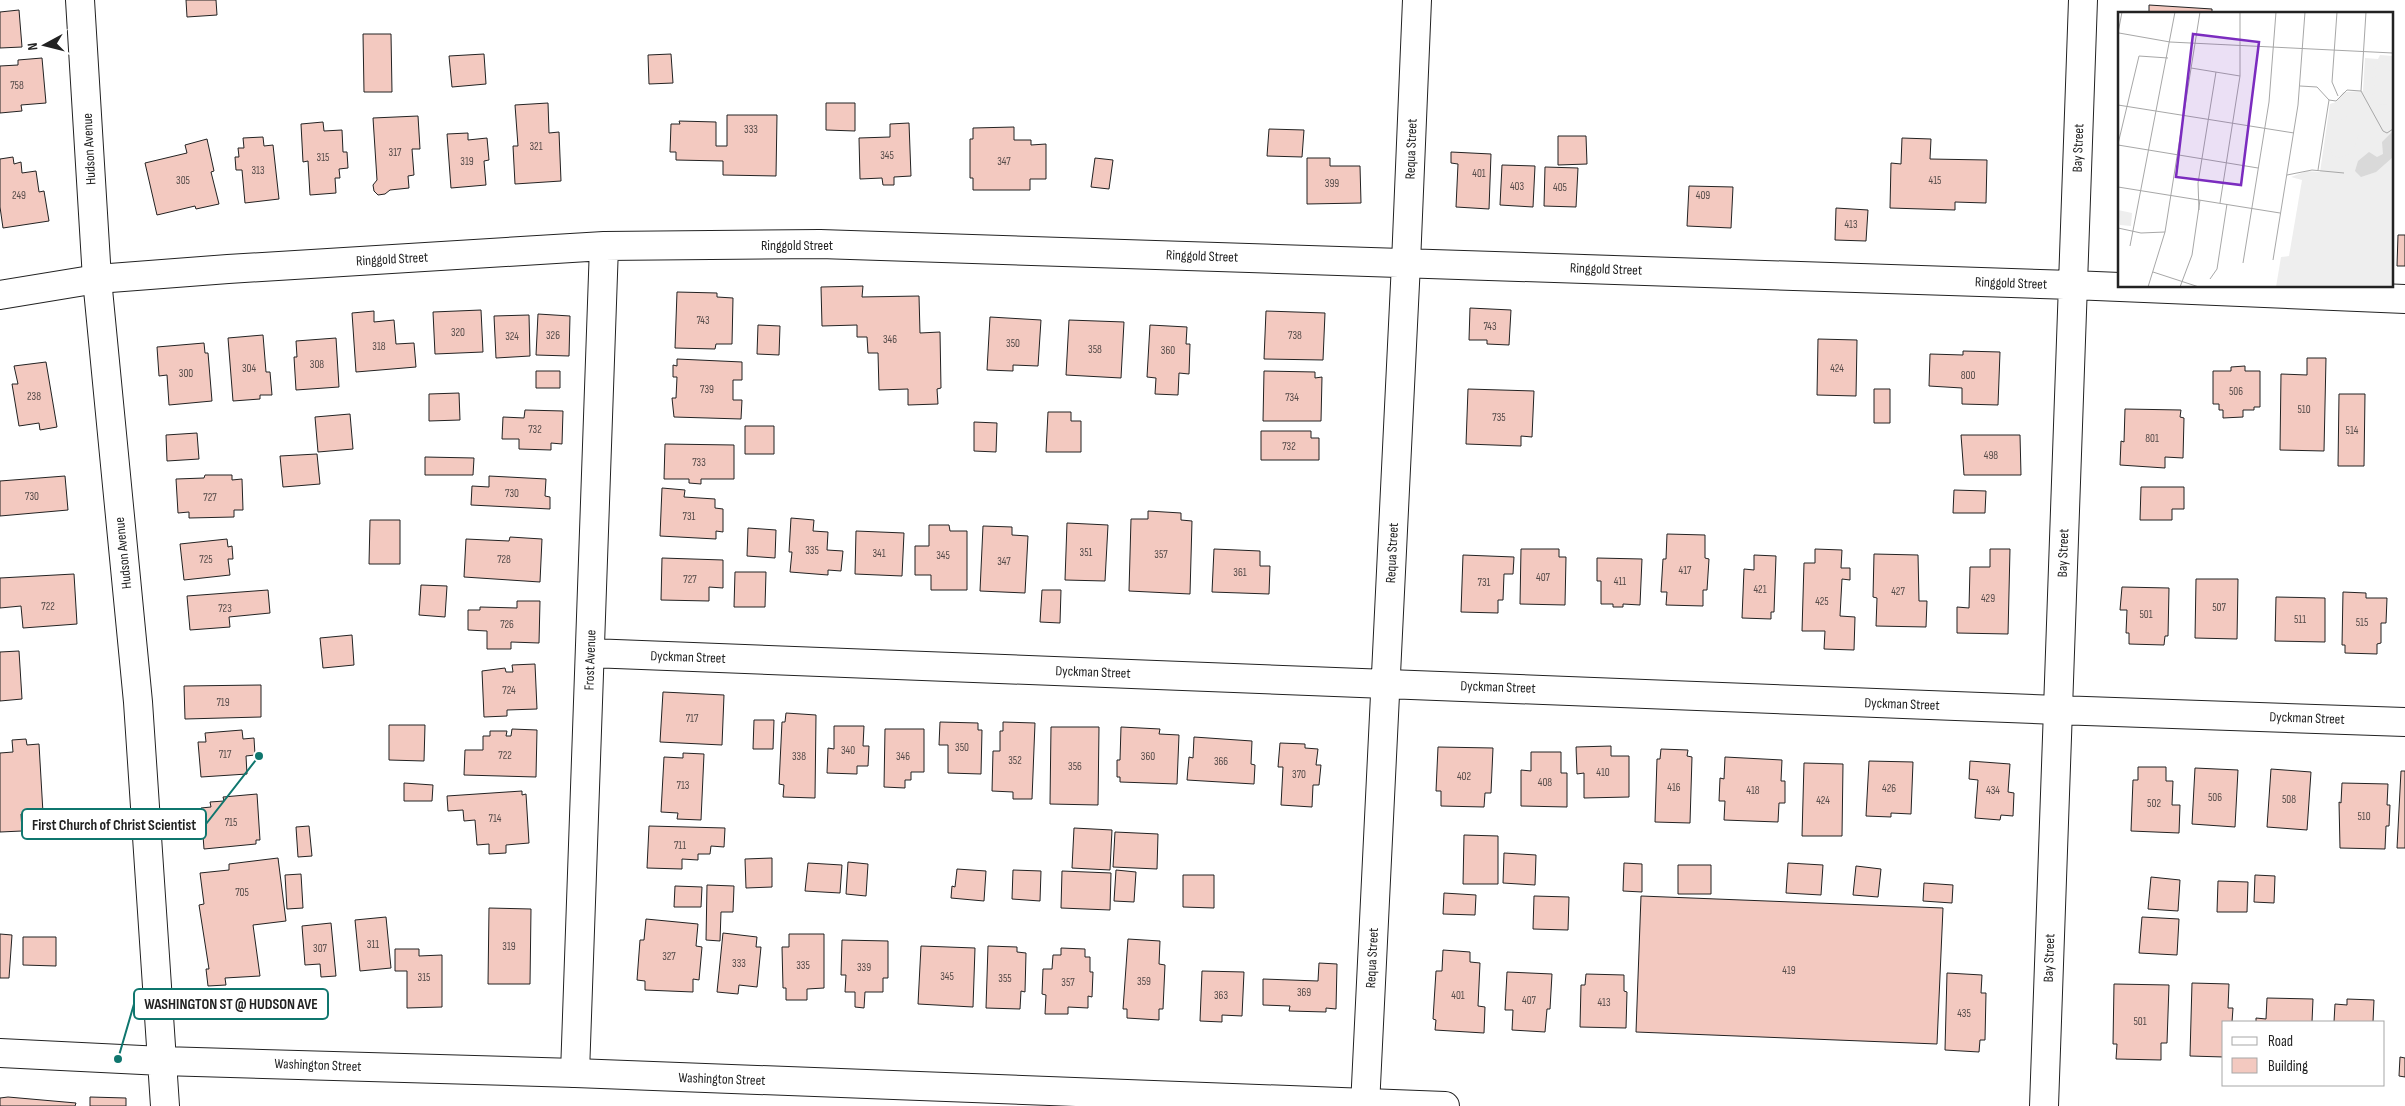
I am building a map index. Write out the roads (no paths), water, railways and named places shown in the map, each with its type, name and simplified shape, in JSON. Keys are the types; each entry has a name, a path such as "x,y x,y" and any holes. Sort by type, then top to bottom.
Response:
{"street":[{"name":"Hudson Avenue","path":"80,0 97,279 138,702 165,1106"},
{"name":"Requa Street","path":"1365,1105 1417,0"},
{"name":"Bay Street","path":"2044,1106 2083,0"},
{"name":"Ringgold Street","path":"0,295 97,279 604,246 820,244 2118,287"},
{"name":"Frost Avenue","path":"575,1073 604,246"},
{"name":"Ringgold Street","path":"2143,288 2405,299"},
{"name":"Dyckman Street","path":"590,653 2405,722"},
{"name":"Washington Street","path":"0,1053 162,1061 575,1073 1365,1105 1445,1106"}],"place":[{"name":"First Church of Christ Scientist","path":"259,756"},
{"name":"WASHINGTON ST @ HUDSON AVE","path":"118,1059"}]}
